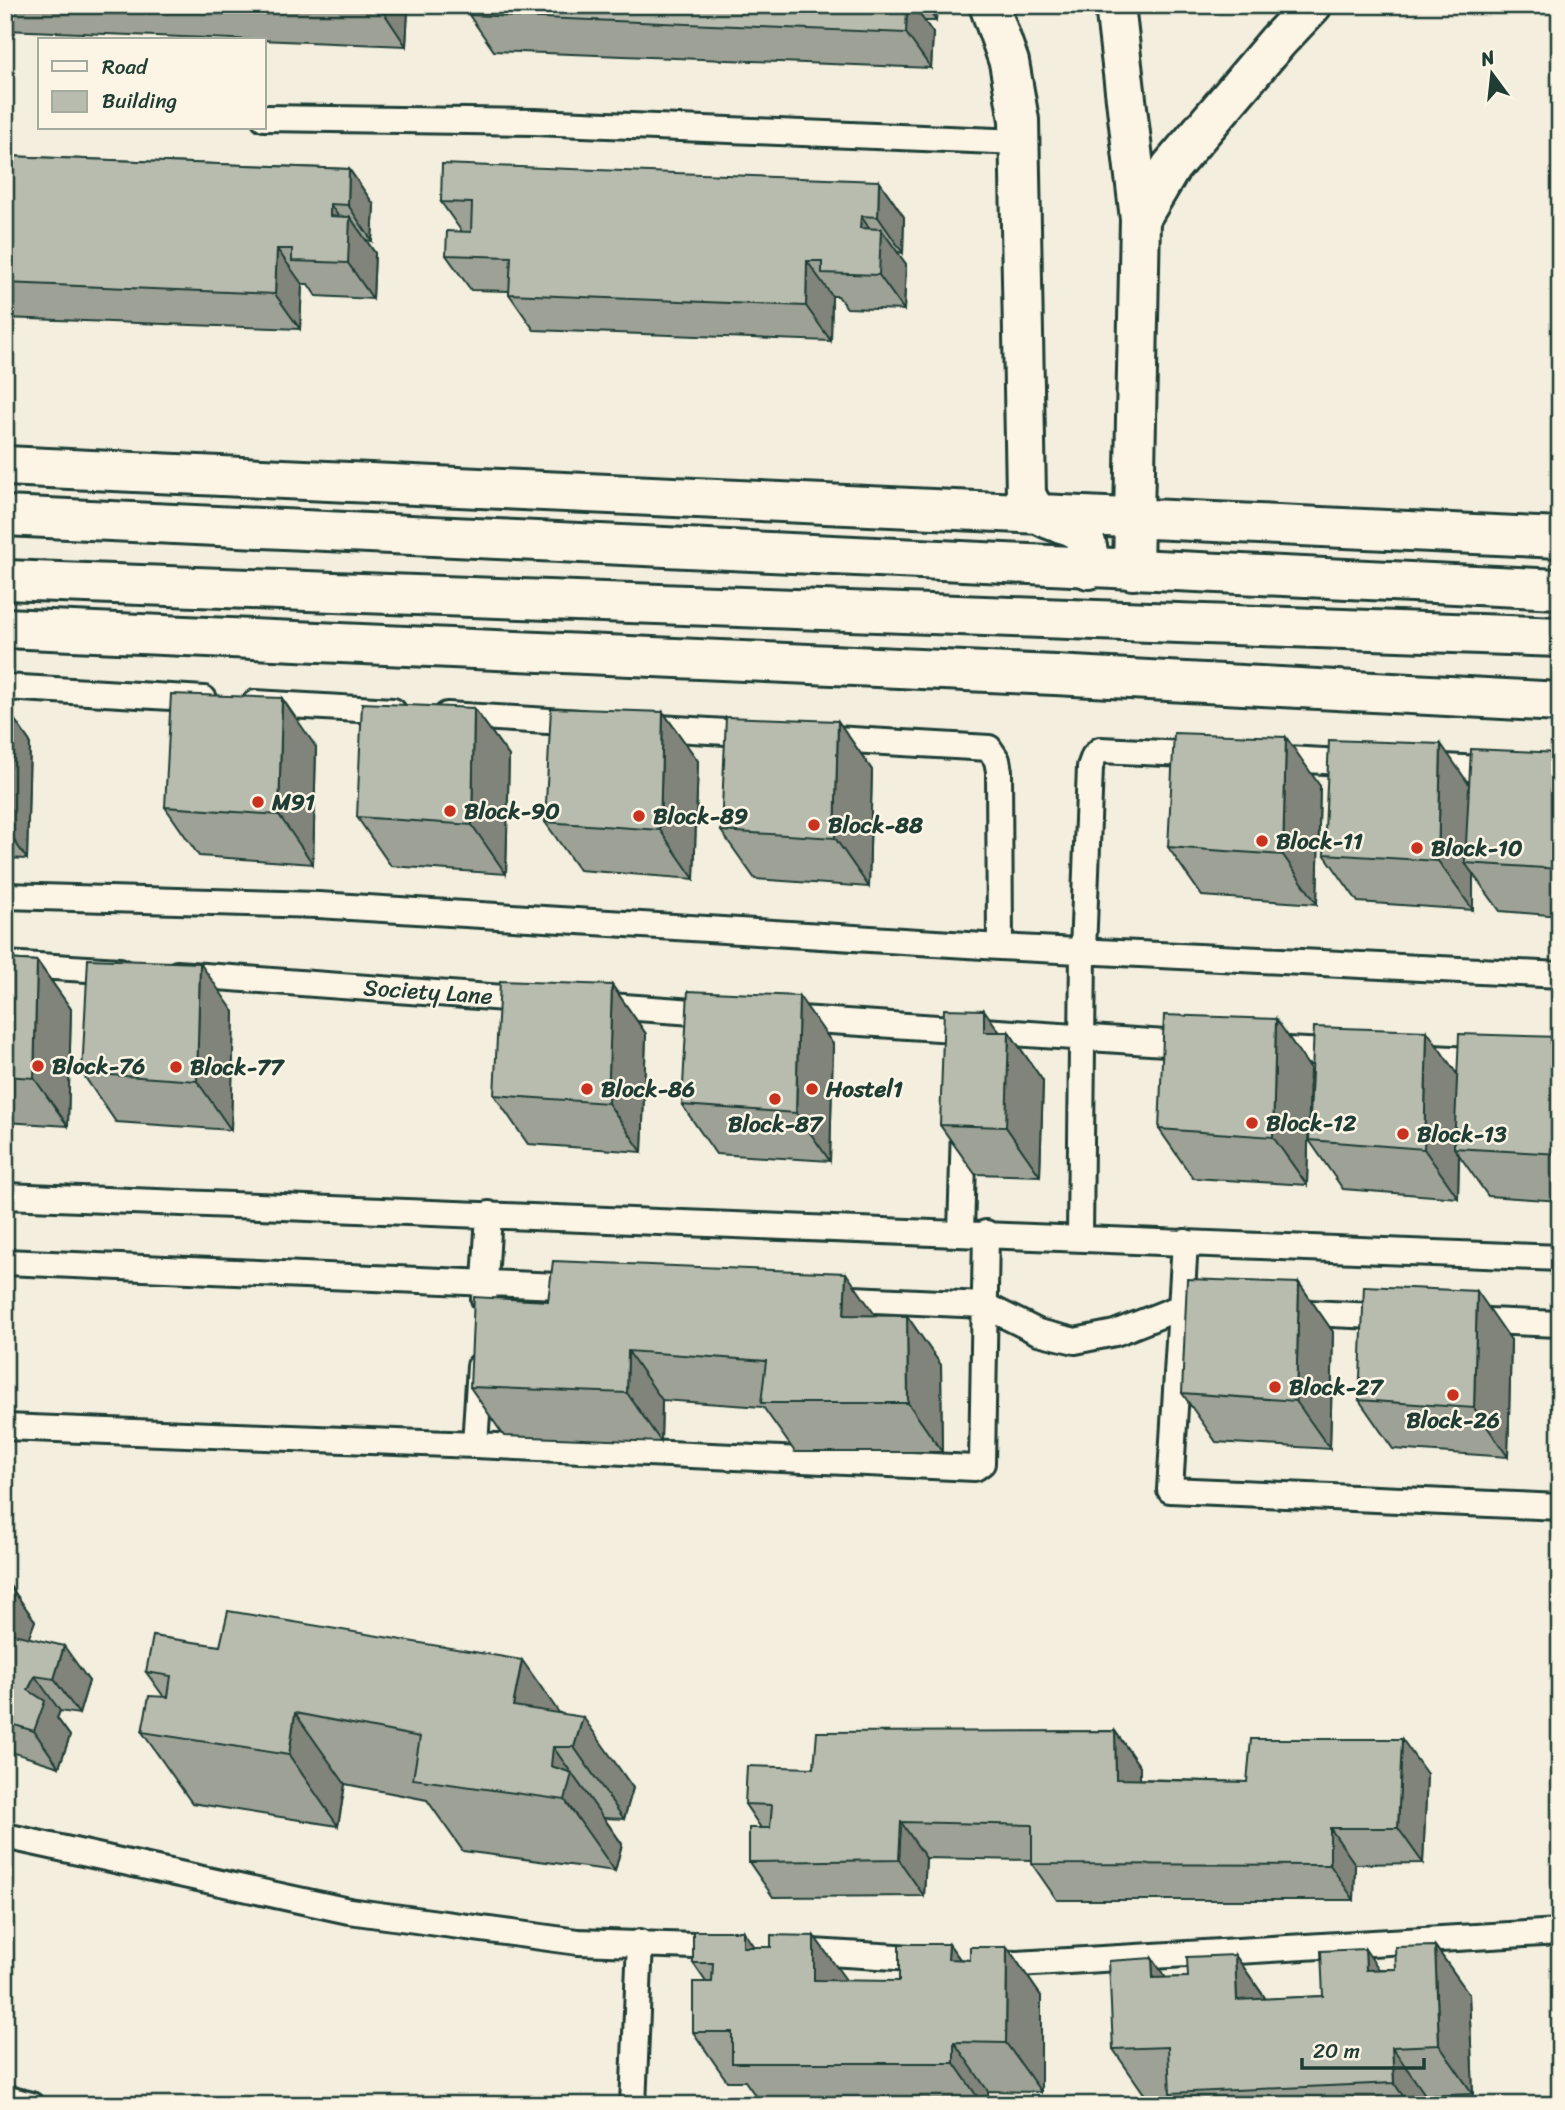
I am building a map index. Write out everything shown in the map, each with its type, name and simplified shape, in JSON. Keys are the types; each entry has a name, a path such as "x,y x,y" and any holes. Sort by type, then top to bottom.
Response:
{"street":[{"path":"989,5 1010,62 1020,142 1026,481 1031,507 1039,515 1080,531 1090,545 1089,569"},
{"path":"1115,5 1140,219 1133,570"},
{"path":"1140,219 1171,167 1312,5"},
{"path":"5,466 1560,538"},
{"path":"5,516 1089,569 1560,589"},
{"path":"5,580 1560,637"},
{"path":"5,628 1042,674 1560,702"}],"lane":[{"path":"266,118 534,122 1020,142"},
{"path":"5,687 989,748 994,752 999,771 999,947"},
{"path":"1080,1237 1083,951 1090,766 1094,756 1100,750 1115,750 1379,764"},
{"path":"1407,765 1560,773"},
{"path":"5,896 318,905 999,947 1560,975"},
{"name":"Society Lane","path":"5,964 235,977 1082,1040 1218,1047"},
{"path":"966,1031 966,1058"},
{"path":"1245,1048 1368,1055"},
{"path":"1396,1056 1519,1062"},
{"path":"961,1233 965,1098"},
{"path":"5,1196 986,1233 1560,1258"},
{"path":"475,1445 489,1214"},
{"path":"5,1427 980,1467 986,1233"},
{"path":"1185,1242 1170,1490 1560,1507"},
{"path":"5,1262 610,1288"},
{"path":"804,1297 984,1305 1038,1332 1075,1341 1115,1333 1181,1307 1560,1324"},
{"path":"5,1836 349,1911 578,1942 640,1942 1017,1964 1560,1932"},
{"path":"634,2105 640,1942"},
{"path":"5,2098 30,2105"}],"building":[{"path":"260,5 382,5 382,10"},
{"path":"469,5 907,5 906,33 469,15"},
{"path":"5,156 349,169 348,205 330,204 330,216 350,217 348,263 292,261 292,249 277,249 275,294 5,283"},
{"path":"442,164 879,181 878,217 861,216 860,228 881,229 879,275 822,273 822,261 807,261 806,306 509,294 511,257 446,255 447,231 471,232 472,203 441,202"},
{"path":"171,694 282,698 279,815 165,807"},
{"path":"362,703 474,708 472,825 357,817"},
{"path":"551,708 663,712 660,830 545,822"},
{"path":"726,717 838,721 835,838 721,831"},
{"path":"1174,733 1286,737 1283,855 1168,847"},
{"path":"1329,740 1441,744 1438,861 1324,854"},
{"path":"1471,749 1560,753 1560,869 1465,863"},
{"path":"5,959 37,961 34,1078 5,1076"},
{"path":"88,959 200,963 197,1081 82,1073"},
{"path":"500,981 612,985 608,1103 494,1095"},
{"path":"688,991 799,996 796,1113 682,1105"},
{"path":"944,1009 984,1010 984,1032 1009,1032 1006,1127 940,1125"},
{"path":"1164,1015 1276,1019 1273,1137 1159,1129"},
{"path":"1314,1027 1427,1031 1424,1149 1309,1140"},
{"path":"1459,1034 1560,1037 1560,1154 1454,1148"},
{"path":"553,1261 846,1273 844,1315 907,1316 908,1403 761,1403 766,1361 628,1351 627,1393 470,1387 474,1297 548,1301"},
{"path":"1187,1279 1299,1283 1296,1401 1182,1393"},
{"path":"1364,1286 1477,1291 1474,1408 1359,1400"},
{"path":"5,1584 10,1586 5,1599"},
{"path":"228,1611 522,1660 513,1706 583,1717 574,1747 553,1747 551,1766 572,1773 565,1800 413,1779 420,1737 295,1713 289,1755 142,1732 149,1696 168,1697 171,1676 146,1672 153,1636 220,1646"},
{"path":"5,1632 64,1646 54,1679 35,1676 28,1690 45,1701 34,1731 5,1722"},
{"path":"1115,1731 1116,1779 1247,1782 1251,1739 1402,1739 1398,1828 1330,1828 1330,1865 1032,1864 1032,1825 901,1822 899,1860 749,1862 749,1828 770,1828 772,1805 745,1804 747,1766 814,1768 817,1732"},
{"path":"693,1931 743,1931 743,1947 771,1947 771,1935 814,1936 814,1980 899,1981 899,1944 949,1944 948,1959 970,1960 970,1947 1007,1947 1006,2043 954,2042 954,2063 732,2063 732,2032 693,2032 693,1982 712,1982 713,1963 693,1963"},
{"path":"1435,1946 1439,2045 1392,2047 1394,2083 1170,2093 1168,2047 1113,2049 1109,1961 1152,1958 1153,1978 1188,1977 1187,1957 1235,1955 1237,2000 1323,1996 1321,1951 1365,1949 1366,1970 1396,1969 1395,1947"}],"place":[{"name":"M91","path":"258,802"},
{"name":"Block-90","path":"450,811"},
{"name":"Block-89","path":"639,816"},
{"name":"Block-88","path":"814,825"},
{"name":"Block-11","path":"1262,841"},
{"name":"Block-10","path":"1417,848"},
{"name":"Block-76","path":"38,1066"},
{"name":"Block-77","path":"176,1067"},
{"name":"Block-86","path":"587,1089"},
{"name":"Hostel1","path":"812,1089"},
{"name":"Block-87","path":"775,1099"},
{"name":"Block-12","path":"1252,1123"},
{"name":"Block-13","path":"1403,1134"},
{"name":"Block-27","path":"1275,1387"},
{"name":"Block-26","path":"1453,1395"}]}
